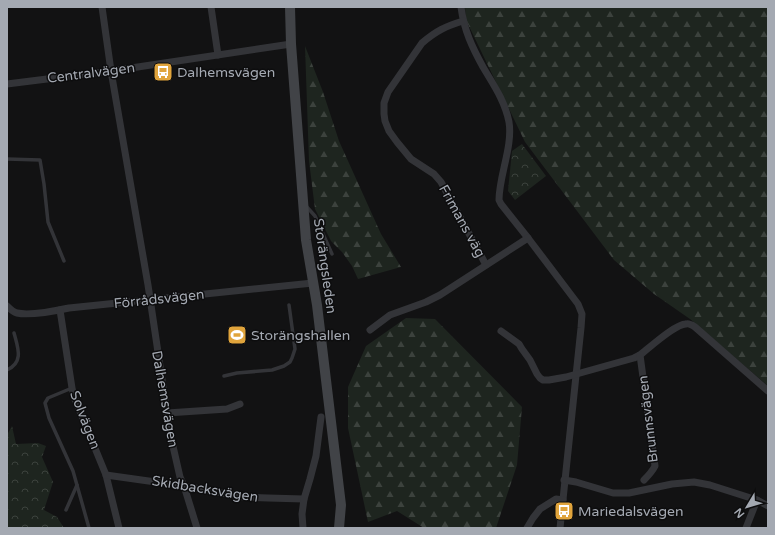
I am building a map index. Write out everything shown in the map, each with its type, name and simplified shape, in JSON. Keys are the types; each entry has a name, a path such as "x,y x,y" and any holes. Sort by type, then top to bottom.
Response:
{"main road":[{"name":"Storängsleden","path":"290,7 291,44 306,240 313,283 341,505 339,528"}],"street":[{"name":"Dalhemsvägen","path":"102,7 110,71 150,300 170,433 180,478 184,486 197,528"},
{"path":"211,7 218,55"},
{"path":"461,7 466,33 503,103 509,122 509,138 499,196 501,204 581,309 581,328 560,528"},
{"name":"Frimans väg","path":"463,21 443,28 422,43 388,92 384,103 384,114 389,131 411,159 434,174 441,182 486,265"},
{"name":"Centralvägen","path":"8,83 110,71 291,44"},
{"path":"370,330 390,315 426,302 440,295 528,238"},
{"name":"Förrådsvägen","path":"7,307 17,313 30,314 69,308 313,283"},
{"name":"Solvägen","path":"60,310 74,397 106,475 119,528"},
{"path":"501,331 518,344 530,360 540,378 543,380 549,380 566,378 634,358 676,327 685,324 692,325 768,391"},
{"name":"Brunnsvägen","path":"640,355 655,466 653,471 644,480"},
{"path":"167,413 227,409 240,404"},
{"path":"303,528 302,514 304,498 316,456 320,417"},
{"name":"Skidbacksvägen","path":"106,475 184,486 244,497 304,498"},
{"path":"564,480 621,494 685,482 701,483 756,500 768,506"},
{"path":"527,528 540,509 556,499 563,500"},
{"path":"746,528 756,500"}],"lane":[{"path":"7,159 40,160 48,222 64,261"},
{"path":"304,204 315,216 332,254"},
{"path":"224,376 237,373 272,370 284,366 290,362 295,349 289,305"},
{"path":"7,370 17,363 18,358 14,333"},
{"path":"72,388 48,398 45,403 49,418 77,485 89,528"},
{"path":"66,510 77,485"}],"green space":[{"path":"465,7 768,7 768,386 690,319 654,294 614,260 525,142 466,20"},
{"path":"305,46 323,92 339,141 381,234 401,267 358,279 352,266 342,252 331,241 315,209 309,161"},
{"path":"522,144 546,176 515,200 508,191 512,151"},
{"path":"406,318 435,319 522,407 517,465 496,528 424,528 397,511 368,522 348,428 348,387 366,346"},
{"path":"12,426 16,444 38,443 46,446 42,457 53,482 44,510 57,517 64,528 7,528 7,435"}],"place":[{"name":"Dalhemsvägen","path":"163,72"},
{"name":"Storängshallen","path":"237,335"},
{"name":"Mariedalsvägen","path":"564,511"}]}
